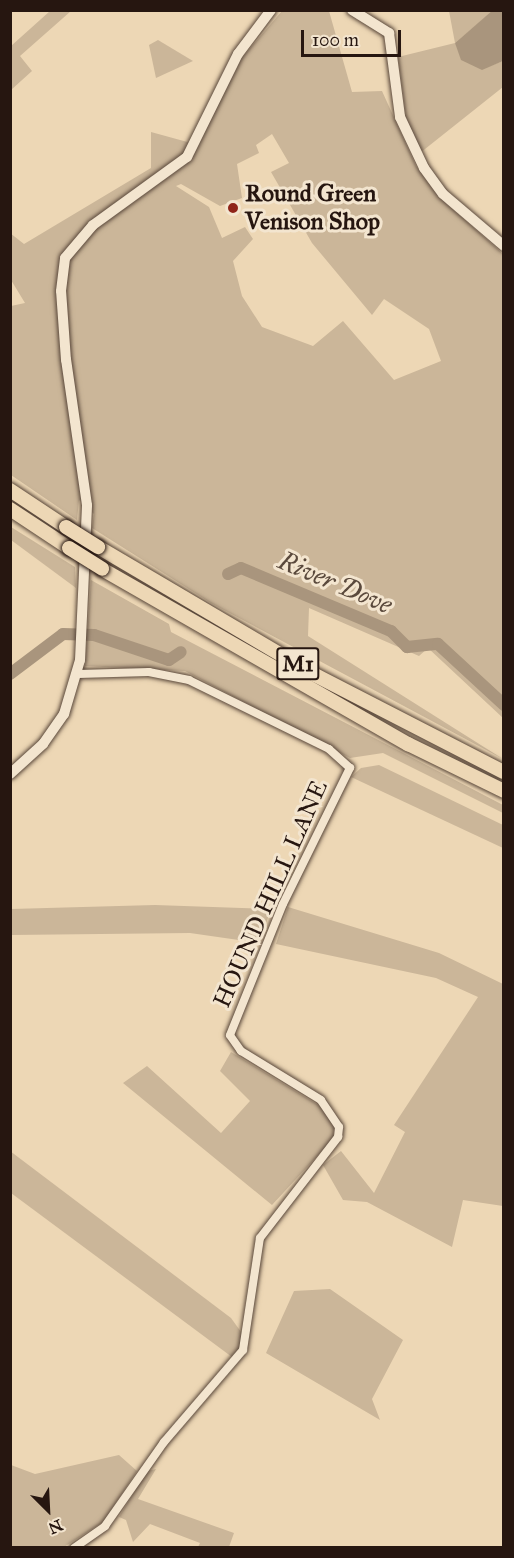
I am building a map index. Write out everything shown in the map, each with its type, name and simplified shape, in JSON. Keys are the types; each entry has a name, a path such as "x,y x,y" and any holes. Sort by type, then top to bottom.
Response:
{"highway":[{"name":"M1","path":"10,490 98,547 315,675 504,772"},
{"name":"M1","path":"10,509 102,569 408,744 504,790"}],"street":[{"path":"10,774 50,736 78,674 82,642 87,505 66,360 61,291 65,258 93,225 182,164 238,54 272,10"},
{"path":"352,10 389,33 400,117 424,168 443,194 504,246"},
{"name":"HOUND HILL LANE","path":"74,1548 105,1526 164,1442 243,1350 260,1238 338,1137 339,1127 321,1100 241,1051 230,1035 275,932 281,910 348,772 346,761 189,680 149,672 78,674"}],"shaded area":[{"path":"493,10 503,11 503,61 482,70 461,60 455,43"},
{"path":"50,11 71,11 20,56 32,71 11,90 11,46"},
{"path":"282,11 329,11 352,92 382,91 416,166 438,196 503,254 503,718 428,648 419,656 309,608 308,636 503,759 211,603 92,528 94,514 79,500 77,520 11,475 11,306 25,303 11,280 10,233 24,244 151,168 151,132 191,143 240,60","holes":["272,134 289,163 271,172 312,243 372,315 384,299 429,329 441,361 394,380 343,321 313,346 262,327 242,296 233,261 253,239 245,227 222,238 209,207 176,186 181,184 220,206 242,198 237,164 259,153 256,145"]},
{"path":"449,11 493,11 455,43"},
{"path":"158,40 193,61 156,78 149,45"},
{"path":"455,43 482,69 503,61 503,87 420,153 407,125 398,57"},
{"path":"11,527 75,567 76,588 11,540"},
{"path":"91,580 169,624 171,632 503,805 503,813 383,753 350,758 185,671 85,666"},
{"path":"379,765 503,825 503,848 351,777 361,768"},
{"path":"155,905 271,909 259,943 190,933 11,935 11,909"},
{"path":"288,907 439,953 503,984 503,1206 463,1200 452,1247 367,1202 343,1200 323,1165 341,1151 374,1193 405,1132 394,1125 478,997 436,978 276,944"},
{"path":"231,1052 323,1108 334,1127 333,1139 272,1205 123,1083 147,1066 221,1133 250,1101 220,1071"},
{"path":"10,1151 231,1318 244,1336 240,1349 232,1357 11,1193"},
{"path":"330,1289 403,1340 372,1399 380,1420 266,1353 294,1291"},
{"path":"119,1455 137,1471 103,1522 64,1547 11,1547 11,1465 35,1474"},
{"path":"156,1469 138,1499 234,1533 229,1547 198,1547 200,1543 150,1524 133,1542 126,1520 119,1517 147,1471"}],"waterway":[{"name":"River Dove","path":"228,574 241,568 391,631 407,647 438,644 504,705"},
{"name":"River Dove","path":"10,674 63,634 94,635 169,660 181,652"}],"place":[{"name":"Round Green Venison Shop","path":"233,208"}]}
